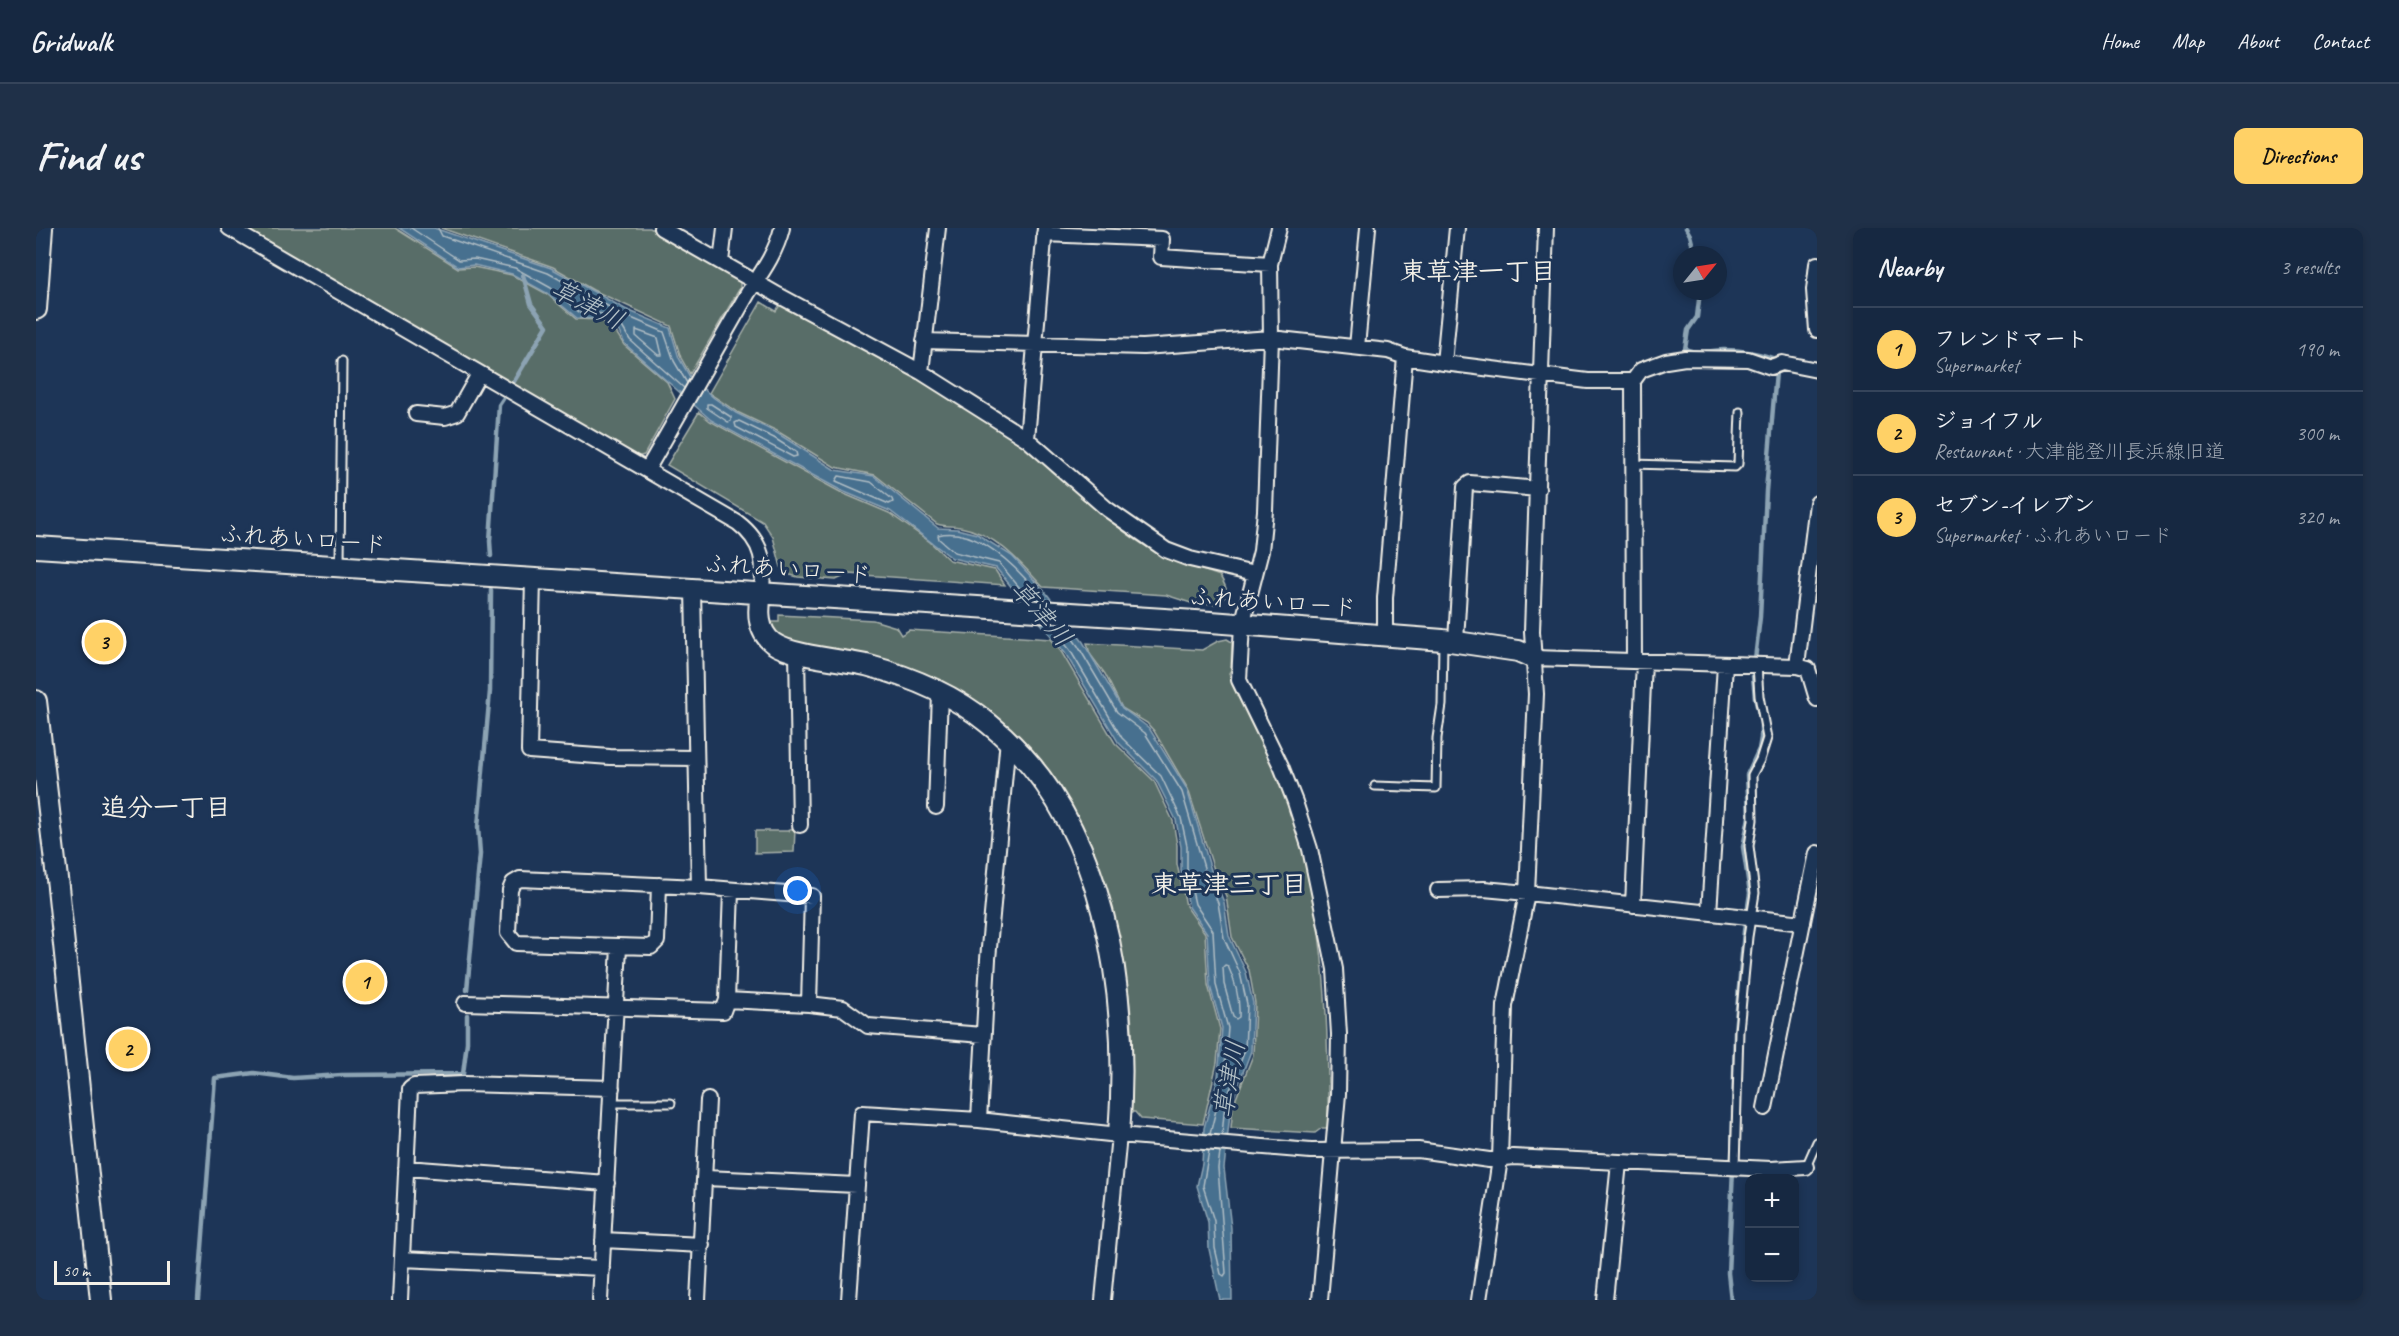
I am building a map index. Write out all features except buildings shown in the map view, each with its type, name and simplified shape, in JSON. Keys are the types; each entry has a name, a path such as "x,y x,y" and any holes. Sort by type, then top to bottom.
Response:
{"street":[{"path":"36,309 42,228"},
{"path":"229,228 738,523 751,533 759,547 764,577 758,612 764,633 773,643 797,652 867,666 940,693 970,709 1008,739 1037,770 1057,802 1092,878 1104,917 1112,959 1119,1016 1122,1086 1103,1300"},
{"path":"661,228 721,262 752,288 921,372 1027,439 1107,509 1166,550 1190,559 1254,574"},
{"path":"721,262 725,228"},
{"path":"647,470 777,245 782,228"},
{"path":"921,372 938,228"},
{"path":"1279,228 1270,264 1271,338 1262,551 1242,625 1239,680 1281,766 1311,849 1335,969 1338,1094 1320,1300"},
{"path":"1357,347 1368,228"},
{"path":"1444,363 1457,228"},
{"path":"1479,1300 1500,1158 1505,1006 1527,893 1536,694 1532,631 1546,228"},
{"path":"1027,439 1044,231 1162,233 1161,257 1270,264"},
{"path":"1817,264 1814,290 1817,330"},
{"path":"924,341 1143,348 1271,338 1388,351 1405,357 1444,363 1588,381 1633,381"},
{"path":"1385,635 1385,598 1405,357"},
{"path":"1634,905 1639,662 1633,381 1641,370 1666,361 1685,358 1748,359 1771,367 1782,363 1817,370"},
{"path":"416,414 446,417 457,413 479,374"},
{"path":"1449,640 1465,487 1470,483 1538,489"},
{"path":"1817,503 1807,668 1817,699"},
{"name":"ふれあいロード","path":"36,547 877,600 1385,635 1449,640 1518,651 1534,658"},
{"path":"533,579 529,751 610,757 695,758"},
{"path":"693,589 699,887"},
{"path":"797,652 800,825"},
{"path":"1534,658 1807,668"},
{"path":"1709,913 1725,664"},
{"path":"936,807 940,693"},
{"path":"36,701 101,1300"},
{"path":"979,1120 983,1035 1008,739"},
{"path":"1764,1108 1817,853"},
{"path":"659,885 657,941 651,947 516,943 508,933 510,890 513,883 520,879 659,885 699,887 812,896 809,1004"},
{"path":"1438,890 1484,889 1803,923"},
{"path":"465,1003 723,1011 727,1000 731,891"},
{"path":"600,1300 620,947"},
{"path":"727,1000 843,1008 868,1026 983,1035"},
{"path":"400,1300 410,1089 414,1086 464,1084 612,1088"},
{"path":"698,1300 706,1178 708,1100"},
{"path":"849,1300 862,1113 979,1120 1119,1135 1311,1151 1418,1150 1489,1160 1513,1156 1736,1167 1771,1174 1806,1167"},
{"path":"1605,1300 1619,1162"},
{"path":"406,1168 607,1183"},
{"path":"706,1178 856,1185"},
{"path":"603,1240 702,1245"},
{"path":"402,1258 602,1268"}],"lane":[{"path":"340,567 342,361"},
{"path":"1633,464 1735,467 1738,464 1740,412"},
{"path":"1374,786 1436,788 1437,738 1449,640"},
{"path":"1736,1167 1739,1031 1755,885 1749,846 1753,820 1752,775 1767,738 1759,696 1757,665"},
{"path":"611,1103 671,1103"},
{"path":"1806,1167 1817,1142"}],"green space":[{"path":"244,228 395,228 458,268 474,267 512,275 547,294 576,319 601,320 616,332 624,345 667,382 675,399 644,455 637,457"},
{"path":"441,228 650,228 740,280 740,288 690,374 681,358 671,326 593,290 553,267"},
{"path":"761,302 776,311 780,305 973,411 1036,456 1106,518 1144,545 1171,559 1220,576 1226,588 1225,598 1218,604 1191,603 1166,595 1043,587 1006,550 984,535 973,530 937,524 875,475 835,467 777,431 737,412 709,393"},
{"path":"699,412 710,421 842,493 889,513 930,542 949,560 995,570 1005,585 849,574 836,580 787,574 781,567 773,537 763,522 667,465"},
{"path":"779,615 873,620 896,627 901,635 909,630 1051,639 1062,653 1115,743 1154,781 1173,821 1177,864 1186,906 1205,933 1208,985 1220,1029 1217,1063 1203,1124 1141,1119 1135,1112 1130,1112 1132,1030 1129,995 1111,914 1080,832 1061,794 1040,761 1008,726 957,689 935,678 898,665 786,639 776,633 771,624 779,622"},
{"path":"1227,639 1232,642 1229,673 1283,789 1297,830 1316,914 1325,999 1328,1128 1322,1128 1315,1133 1231,1128 1233,1106 1253,1055 1255,1003 1249,970 1232,937 1226,896 1216,876 1188,789 1154,731 1147,723 1122,708 1105,674 1090,654 1087,643 1202,650"},
{"path":"795,829 794,852 755,853 755,831 788,831"}],"water":[{"name":"草津川","path":"399,228 434,228 551,268 625,309 670,328 679,358 690,377 714,398 736,413 777,433 835,470 874,476 938,528 957,529 977,534 1012,556 1047,594 1083,642 1122,708 1149,728 1187,789 1213,877 1224,902 1229,936 1246,972 1253,1003 1251,1051 1231,1104 1224,1168 1231,1228 1232,1300 1220,1300 1209,1249 1208,1222 1197,1186 1202,1164 1204,1128 1218,1077 1222,1028 1210,986 1207,933 1189,907 1181,870 1181,847 1176,820 1156,780 1118,742 1065,653 996,568 952,558 890,511 842,491 711,420 625,344 618,330 602,319 577,318 547,293 512,274 474,265 458,267"}],"waterway":[{"path":"1686,228 1693,246"},
{"path":"513,383 547,326 531,304 523,275"},
{"path":"1699,300 1697,317 1688,330 1685,349 1699,352 1744,351 1777,360 1766,491 1760,617 1753,676 1761,722 1761,738 1759,749 1747,775 1749,817 1743,847 1750,893 1744,931 1735,1032 1732,1158"},
{"path":"491,556 499,405 503,399"},
{"path":"467,990 480,854 478,827 490,691 491,590"},
{"path":"198,1300 215,1078 254,1073 293,1078 342,1075 463,1074 467,1042 467,1015"},
{"path":"1731,1300 1728,1273 1733,1169"}],"place":[{"name":"セブン-イレブン","path":"104,642"},
{"name":"フレンドマート","path":"365,982"},
{"name":"ジョイフル","path":"128,1049"}],"district":[{"name":"東草津一丁目","path":"1478,271"},
{"name":"追分一丁目","path":"166,807"},
{"name":"東草津三丁目","path":"1229,884"}]}
